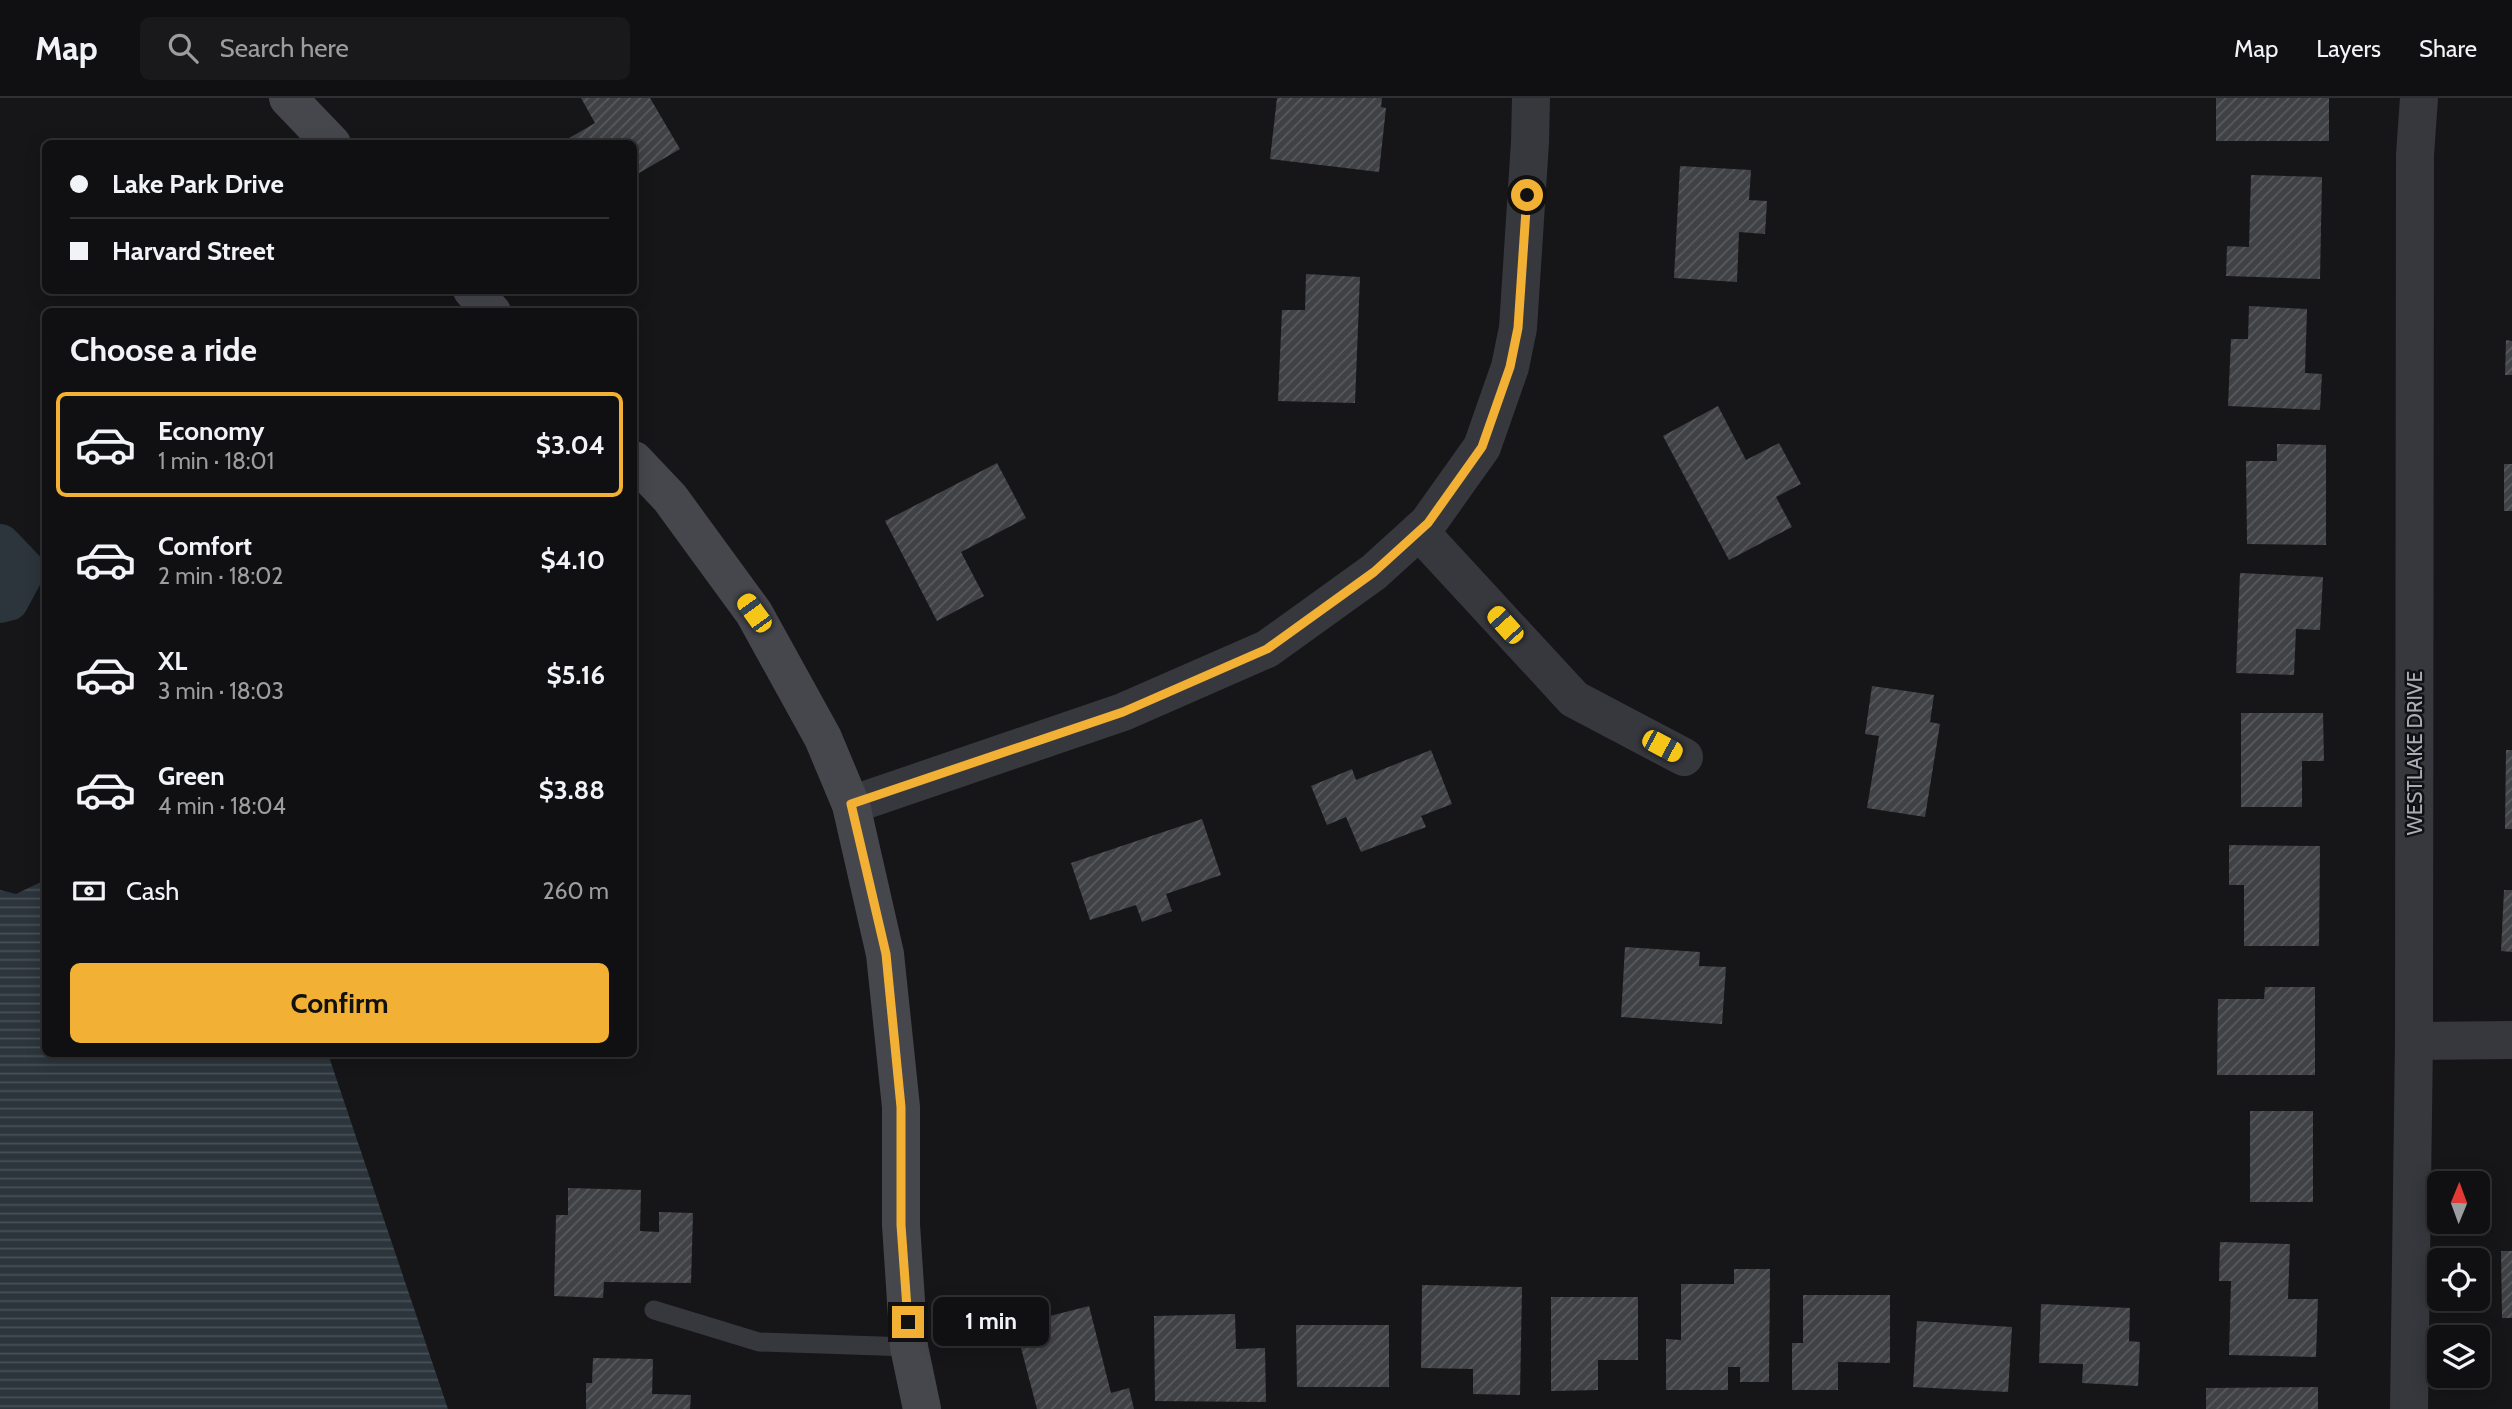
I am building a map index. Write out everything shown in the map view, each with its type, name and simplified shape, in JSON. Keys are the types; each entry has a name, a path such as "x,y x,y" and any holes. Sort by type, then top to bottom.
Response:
{"street":[{"path":"288,98 328,140"},
{"path":"851,804 1123,712 1267,649 1374,572 1428,523 1482,447 1510,367 1518,328 1531,98"},
{"name":"WESTLAKE DRIVE","path":"2409,1409 2414,1041 2415,155 2419,98"},
{"path":"476,294 488,308"},
{"path":"637,463 670,498 754,613 823,738 851,804 886,954 901,1107 901,1225 909,1347 922,1409"},
{"path":"1419,531 1574,699 1684,757"},
{"path":"2414,1041 2512,1040"}],"lane":[{"path":"654,1310 759,1342 909,1347"}],"shaded area":[{"path":"42,881 42,1057 329,1057 448,1409 0,1409 0,890 16,894"}],"building":[{"path":"581,98 650,98 680,149 637,174 637,140 566,140 595,123"},
{"path":"1277,98 1382,98 1381,107 1386,108 1379,172 1270,159"},
{"path":"2216,98 2329,98 2329,141 2216,141"},
{"path":"1680,166 1751,170 1749,200 1767,201 1765,234 1739,232 1737,282 1674,278"},
{"path":"2251,175 2322,177 2320,279 2226,276 2227,246 2249,247"},
{"path":"1306,274 1360,277 1355,403 1278,401 1282,310 1305,310"},
{"path":"2249,306 2307,309 2305,373 2322,374 2320,410 2228,406 2231,339 2248,339"},
{"path":"2506,340 2512,341 2512,375 2505,375"},
{"path":"1718,406 1746,460 1779,443 1801,484 1776,497 1792,527 1729,560 1663,436"},
{"path":"2277,444 2326,445 2326,545 2247,544 2246,461 2277,461"},
{"path":"997,463 1026,518 961,552 984,596 937,621 885,521"},
{"path":"2504,464 2512,464 2512,511 2504,511"},
{"path":"2240,573 2323,577 2320,630 2296,629 2294,675 2236,673"},
{"path":"1872,686 1934,695 1930,722 1940,724 1925,817 1867,808 1879,736 1865,734"},
{"path":"2241,713 2323,713 2324,761 2302,761 2302,807 2241,807"},
{"path":"1431,750 1452,804 1421,816 1426,827 1361,852 1346,817 1327,825 1311,786 1352,769 1356,780"},
{"path":"2506,750 2512,750 2512,829 2505,829"},
{"path":"1202,819 1221,875 1166,894 1172,911 1142,922 1136,905 1090,920 1071,863"},
{"path":"2229,845 2320,846 2319,946 2244,946 2244,885 2229,885"},
{"path":"2504,890 2512,890 2512,952 2501,951"},
{"path":"1625,947 1700,952 1699,966 1726,967 1722,1024 1621,1017"},
{"path":"2265,987 2315,987 2315,1075 2217,1075 2218,999 2264,999"},
{"path":"2250,1111 2313,1111 2313,1202 2250,1202"},
{"path":"568,1188 641,1190 640,1231 659,1232 659,1212 693,1213 691,1283 604,1282 603,1298 554,1296 556,1215 568,1215"},
{"path":"2220,1242 2290,1244 2288,1299 2318,1299 2316,1357 2229,1355 2231,1281 2219,1281"},
{"path":"2501,1251 2512,1251 2512,1318 2502,1318"},
{"path":"1734,1269 1770,1269 1769,1382 1740,1382 1740,1367 1728,1367 1728,1390 1666,1390 1666,1339 1681,1340 1681,1284 1734,1284"},
{"path":"1422,1285 1522,1287 1520,1395 1473,1394 1473,1369 1421,1368"},
{"path":"1803,1295 1890,1295 1890,1363 1838,1362 1838,1390 1792,1390 1792,1343 1803,1343"},
{"path":"1551,1297 1638,1297 1638,1360 1598,1360 1598,1390 1551,1391"},
{"path":"2041,1304 2130,1308 2129,1341 2140,1342 2138,1386 2082,1383 2083,1364 2039,1363"},
{"path":"1089,1306 1111,1393 1129,1388 1134,1409 1037,1409 1015,1325"},
{"path":"1235,1314 1236,1349 1265,1348 1266,1402 1155,1401 1154,1316"},
{"path":"1917,1321 2012,1327 2008,1392 1913,1387"},
{"path":"1296,1325 1389,1325 1389,1387 1297,1387"},
{"path":"593,1358 653,1359 652,1394 691,1395 690,1409 586,1409 586,1383 592,1383"},
{"path":"2318,1387 2318,1409 2206,1409 2206,1388"}],"waterway":[{"path":"0,545 24,570 8,600 0,602"}],"route":[{"path":"908,1322 901,1225 901,1107 886,954 851,804 1123,712 1267,649 1374,572 1428,523 1482,447 1510,367 1518,328 1527,195"}]}
